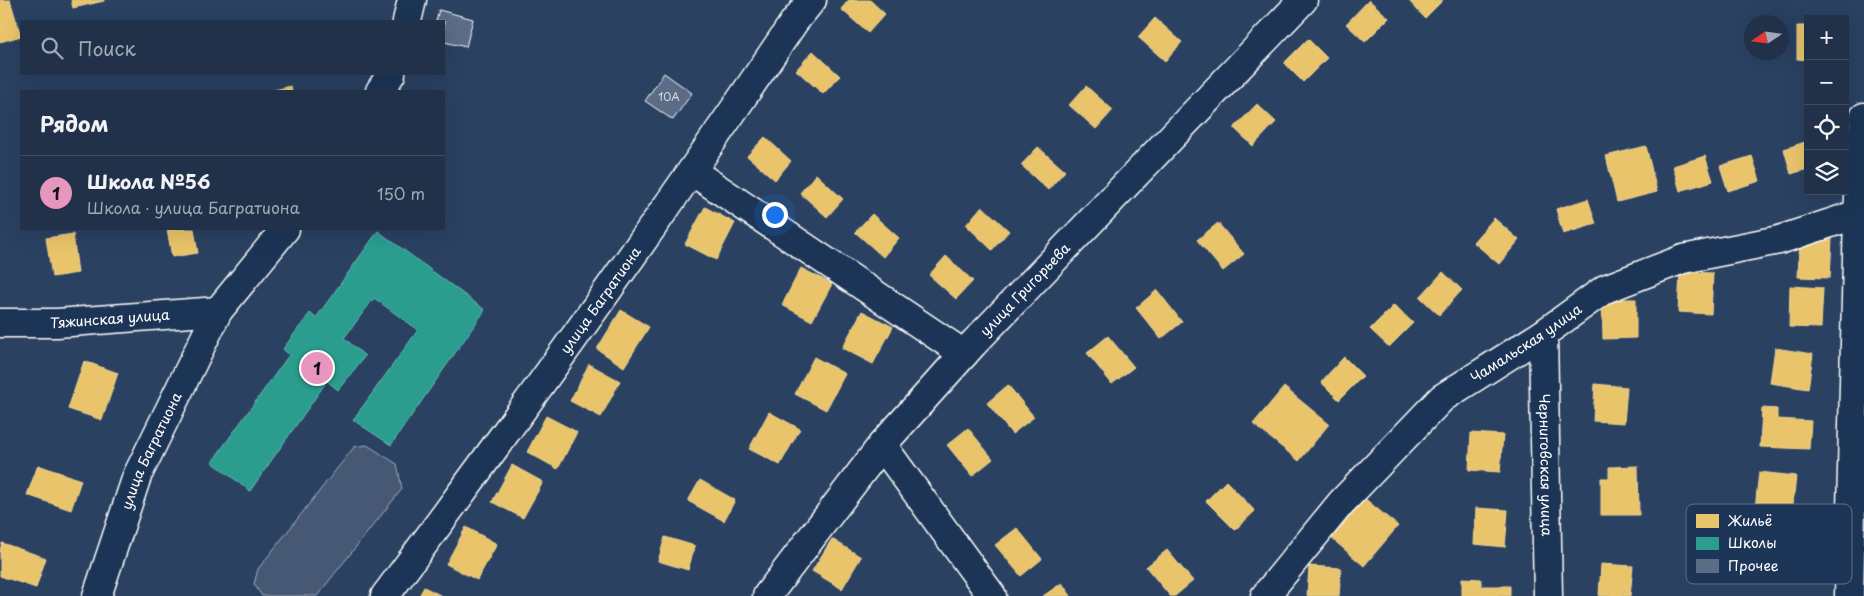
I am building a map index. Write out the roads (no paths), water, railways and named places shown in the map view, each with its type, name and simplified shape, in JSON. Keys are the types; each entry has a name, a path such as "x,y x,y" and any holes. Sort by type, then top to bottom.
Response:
{"street":[{"path":"407,20 412,0"},
{"name":"улица Багратиона","path":"385,596 462,493 693,172 794,22 812,0"},
{"name":"улица Григорьева","path":"767,596 882,445 964,354 1303,0"},
{"path":"381,90 390,75"},
{"path":"1852,504 1864,117"},
{"path":"693,172 964,354"},
{"name":"Чамальская улица","path":"1265,596 1340,503 1442,398 1543,334 1605,289 1683,259 1779,240 1861,212"},
{"name":"улица Багратиона","path":"97,596 137,476 218,311 284,230"},
{"name":"Тяжинская улица","path":"0,323 57,323 218,311"},
{"name":"Черниговская улица","path":"1543,334 1548,596"},
{"path":"882,445 992,596"}],"place":[{"name":"Школа №56","path":"317,368"}]}
